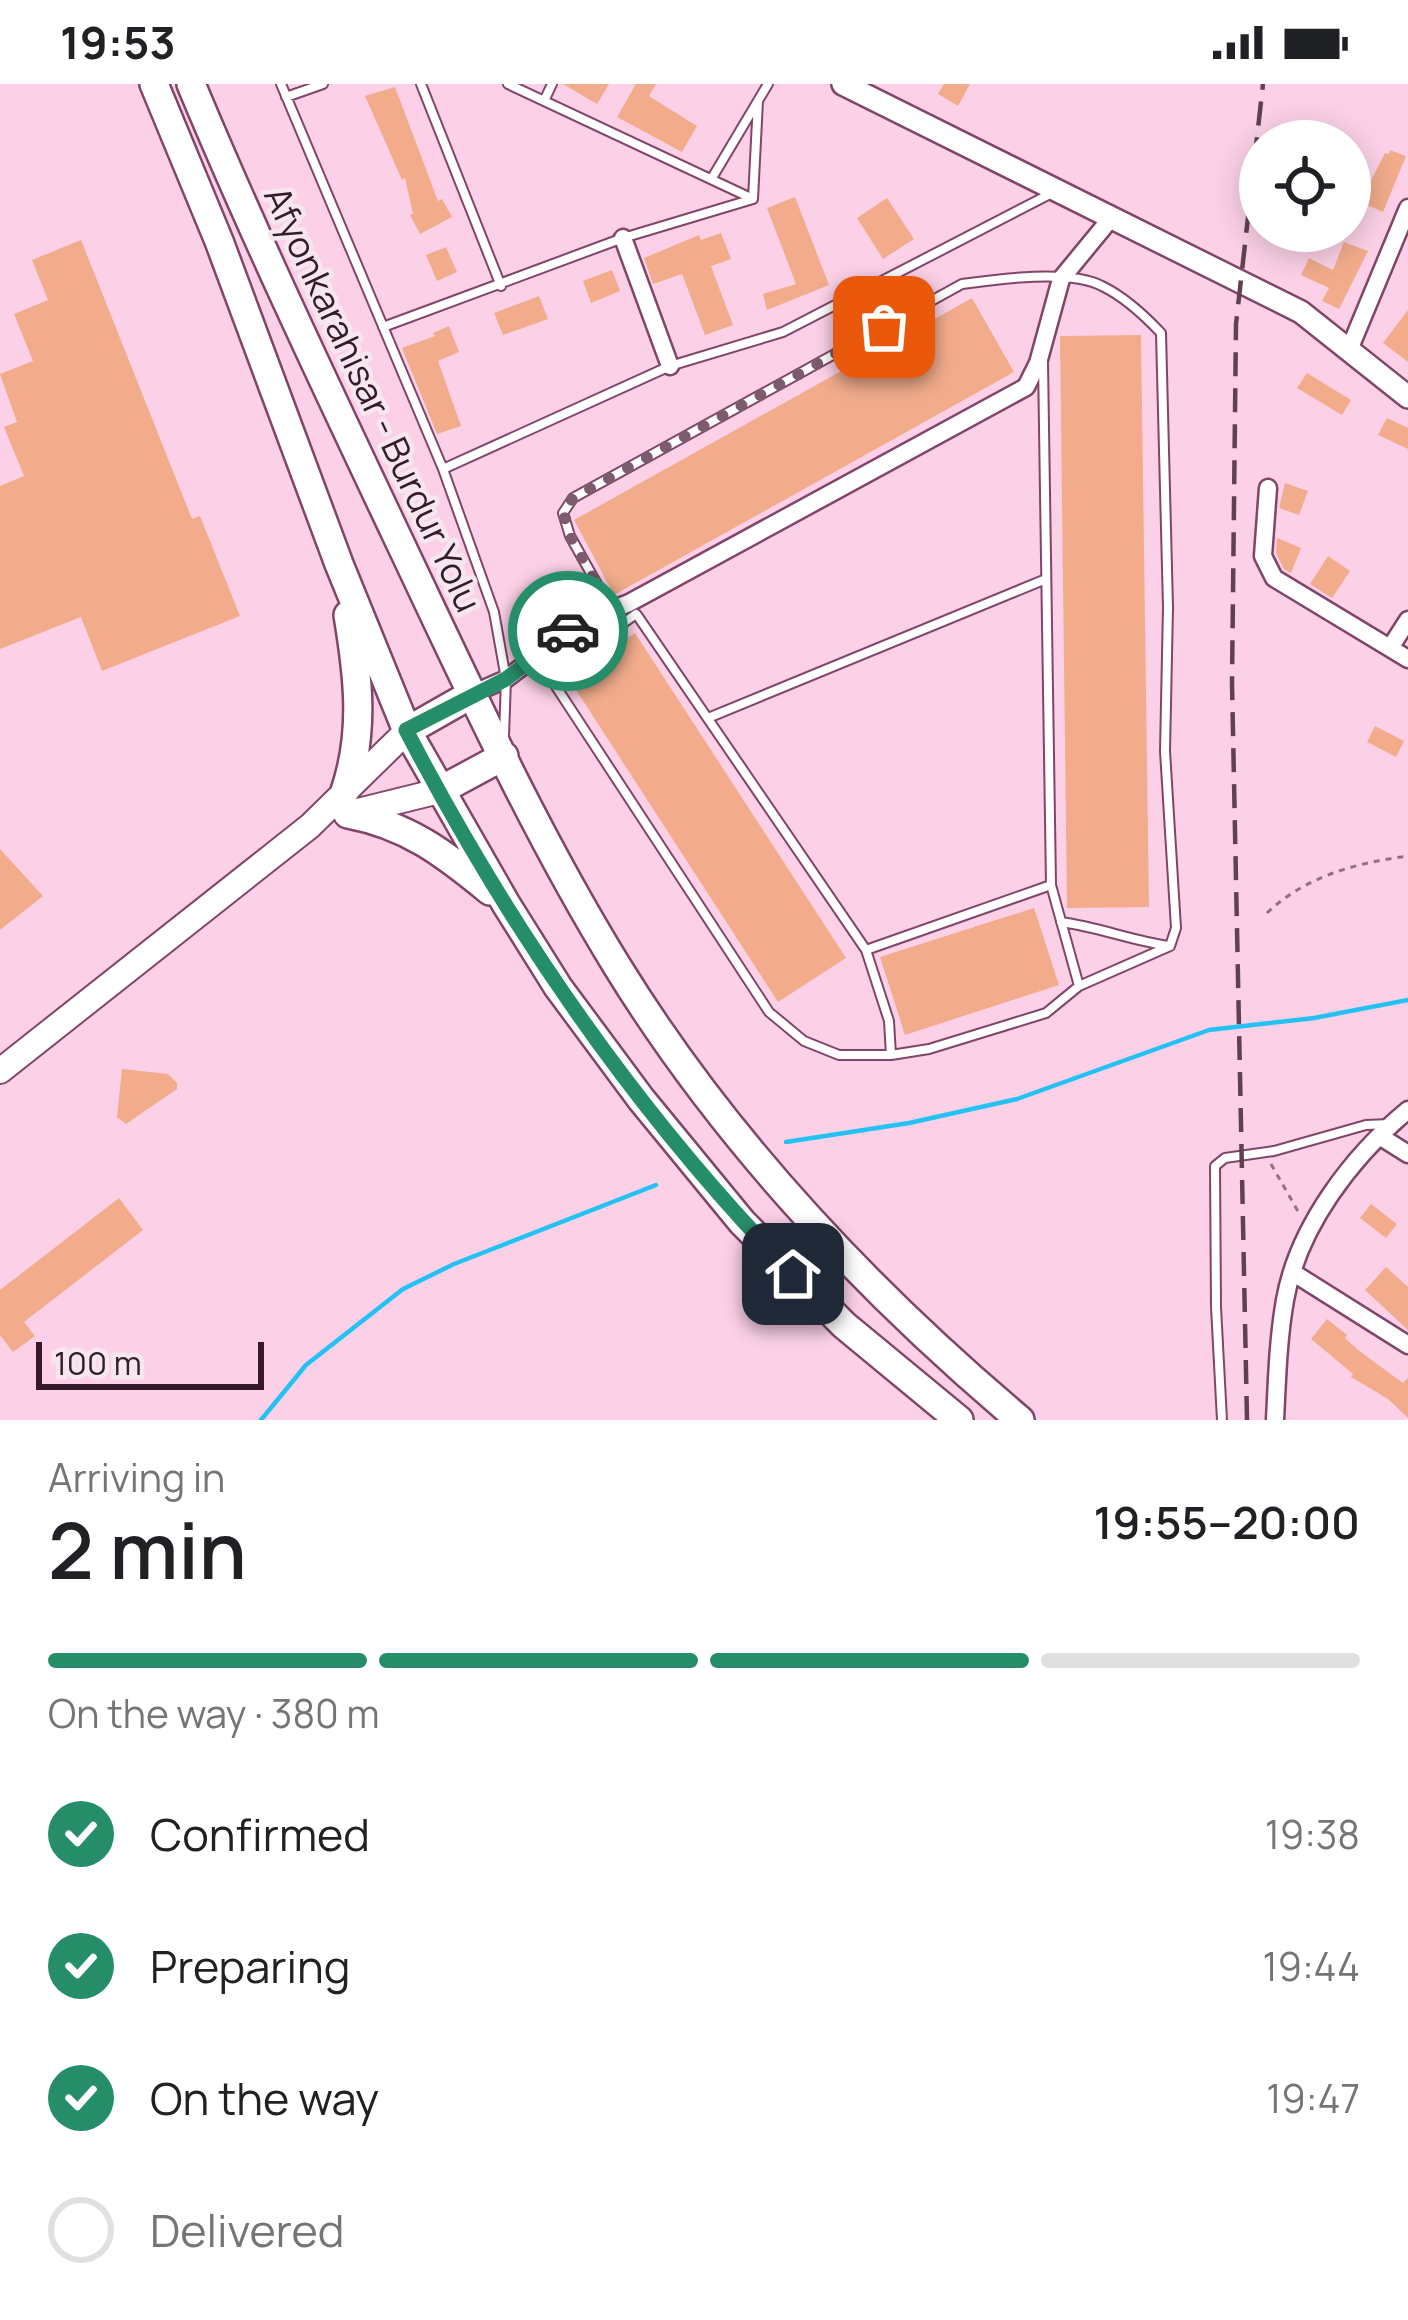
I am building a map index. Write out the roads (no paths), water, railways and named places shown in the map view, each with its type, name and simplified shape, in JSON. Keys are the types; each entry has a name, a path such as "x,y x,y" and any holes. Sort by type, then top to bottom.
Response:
{"highway":[{"name":"Afyonkarahisar - Burdur Yolu","path":"154,84 406,730 506,904 585,1024 742,1222 844,1325 958,1420"},
{"name":"Afyonkarahisar - Burdur Yolu","path":"191,84 251,230 472,694 568,881 620,970 776,1180 874,1288 1019,1420"},
{"path":"339,564 358,683 357,757 347,802 419,838 506,904"},
{"path":"406,730 472,694"},
{"path":"439,791 504,756"}],"main road":[{"path":"0,1071 310,826 347,802 406,730"},
{"path":"347,802 439,791"}],"street":[{"path":"852,86 1301,312 1408,397"},
{"path":"1349,350 1408,208"},
{"path":"472,694 506,679 579,623 611,610 633,609 1025,387 1043,346 1061,279 1112,217"},
{"path":"623,238 670,366"},
{"path":"1268,488 1263,556 1274,578 1408,659"},
{"path":"1390,648 1408,620"},
{"path":"1275,1420 1278,1356 1292,1271 1339,1181 1408,1110"},
{"path":"1386,1131 1408,1154"},
{"path":"1292,1271 1408,1345"}],"lane":[{"path":"281,84 443,469 494,611 506,679 504,756"},
{"path":"286,97 323,84"},
{"path":"421,84 501,286"},
{"path":"508,84 753,200"},
{"path":"544,101 552,84"},
{"path":"712,178 768,84"},
{"path":"753,200 758,101"},
{"path":"443,469 670,366 783,332 1058,190"},
{"path":"383,327 623,238 753,200"},
{"path":"611,610 570,536 563,512 573,498 962,284 1002,278 1098,283 1161,333 1168,607 1165,751 1176,928 1170,946 1079,986 1046,1013 929,1049 891,1055 838,1055 804,1041 769,1012 555,685 560,668 633,609 866,950 889,1021 891,1055"},
{"path":"1043,346 1051,885 1079,986"},
{"path":"708,718 1046,579"},
{"path":"866,950 1051,885"},
{"path":"1061,922 1108,928 1135,941 1170,946"},
{"path":"1222,1420 1213,1172 1225,1158 1264,1153 1366,1125 1386,1131"}],"waterway":[{"path":"786,1142 909,1123 1017,1099 1209,1030 1314,1018 1408,1000"},
{"path":"261,1420 306,1365 403,1289 454,1264 656,1185"}],"railway":[{"path":"1247,1420 1232,683 1236,324 1263,84"}]}
